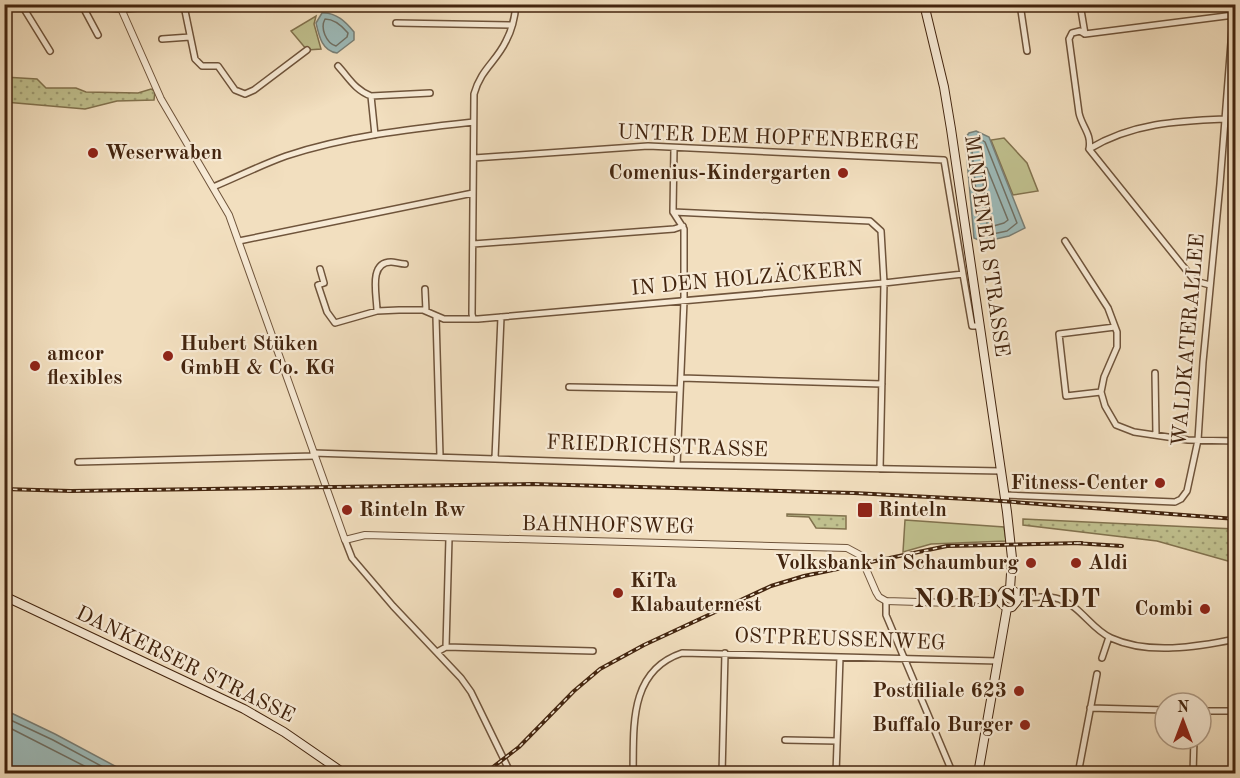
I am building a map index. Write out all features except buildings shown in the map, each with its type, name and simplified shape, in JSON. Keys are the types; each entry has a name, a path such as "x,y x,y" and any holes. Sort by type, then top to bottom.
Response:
{"main road":[{"name":"MINDENER STRASSE","path":"924,4 946,102 1005,495 1012,558 1010,590"},
{"path":"1010,590 1015,592 1018,598 1015,605 1007,608 1002,605 999,598 1004,591 1010,590"},
{"name":"DANKERSER STRASSE","path":"4,596 244,709 284,732 345,774"},
{"path":"978,774 1007,608"}],"street":[{"path":"4,12 19,4 50,51"},
{"path":"42,4 83,7 200,4"},
{"path":"473,318 472,103 478,80 506,42 516,4"},
{"path":"718,4 726,6 744,4"},
{"path":"1020,4 1027,51"},
{"path":"1080,4 1085,34"},
{"name":"WALDKATERALLEE","path":"1005,495 1174,502 1181,499 1187,491 1198,440 1234,4"},
{"path":"184,6 195,59 202,66 218,66 235,90 244,94 254,90 307,50"},
{"path":"83,7 98,34"},
{"path":"120,7 162,99 229,215 352,558 393,606 461,678 471,692 511,774"},
{"path":"1089,148 1091,140 1079,113 1069,39 1072,33 1080,31 1085,34 1234,15"},
{"path":"396,23 512,25"},
{"path":"162,39 190,37"},
{"path":"338,66 360,92 371,96 430,93"},
{"path":"371,96 375,135"},
{"path":"1089,148 1123,132 1144,126 1225,119"},
{"path":"213,187 284,157 375,135 473,122"},
{"name":"UNTER DEM HOPFENBERGE","path":"474,158 648,146 944,160 963,274"},
{"path":"674,148 673,212 684,229 684,301 677,465"},
{"path":"1089,148 1195,281 1210,285"},
{"path":"239,241 473,193"},
{"path":"673,212 870,221 881,231 884,284 880,469"},
{"path":"472,244 674,229 683,226"},
{"path":"1065,241 1108,308 1115,327 1117,347 1104,377 1101,392 1105,406 1116,425 1134,432 1156,435 1198,440 1236,441"},
{"path":"377,311 376,271 381,265 391,262 405,264"},
{"path":"320,269 324,283 318,285 327,312 335,323 377,311 426,311 436,317 440,456"},
{"path":"963,274 972,326 979,326"},
{"name":"IN DEN HOLZÄCKERN","path":"436,317 444,319 501,317 884,284 963,274"},
{"path":"425,289 426,311"},
{"path":"495,458 501,317"},
{"path":"1101,392 1066,396 1059,334 1115,327"},
{"path":"1155,373 1156,435"},
{"path":"681,378 882,384"},
{"path":"569,387 680,389"},
{"name":"FRIEDRICHSTRASSE","path":"78,462 314,455 440,456 677,465 1001,471"},
{"name":"BAHNHOFSWEG","path":"345,540 365,535 839,547 856,551 876,592 886,601"},
{"path":"446,647 449,538"},
{"path":"954,774 886,615 886,601 960,602 999,598"},
{"path":"1018,598 1059,598 1076,608 1097,629 1109,637 1128,644 1158,647 1195,646 1236,639"},
{"path":"1102,658 1109,637"},
{"path":"437,652 446,647 593,651"},
{"name":"OSTPREUSSENWEG","path":"633,774 635,713 645,680 659,665 682,653 998,661"},
{"path":"722,774 725,653"},
{"path":"836,774 840,657"},
{"path":"1078,774 1097,674"},
{"path":"1090,708 1153,710"},
{"path":"1213,711 1236,711"},
{"path":"785,740 837,741"},
{"path":"1194,751 1194,773 1212,774"}],"green space":[{"path":"316,16 314,24 321,49 307,50 291,31"},
{"path":"4,77 37,79 46,88 76,88 86,92 138,93 151,89 155,91 154,100 117,101 85,109 5,102"},
{"path":"1004,138 1027,163 1038,191 1013,195 991,140"},
{"path":"787,514 846,516 846,529 816,528 809,517 787,516"},
{"path":"1023,519 1235,529 1235,563 1157,541 1023,525"},
{"path":"905,520 1004,527 1006,541 931,544 903,552"}],"water":[{"path":"322,13 336,16 354,32 354,40 337,53 328,49 320,38 316,23"},
{"path":"976,131 989,137 1025,228 1009,236 983,242 974,238 965,138 969,133"},
{"path":"5,710 128,773 22,773 23,767 14,772 5,769"}],"railway":[{"path":"4,489 71,491 533,484 854,493 987,500 1236,519"},
{"path":"1074,543 1122,546"},
{"path":"484,774 519,747 574,691 600,669 644,645 771,586 804,576 947,546 1082,543"}],"place":[{"name":"Weserwaben","path":"93,153"},
{"name":"Comenius-Kindergarten","path":"843,173"},
{"name":"Hubert Stüken GmbH & Co. KG","path":"168,356"},
{"name":"amcor flexibles","path":"35,366"},
{"name":"Fitness-Center","path":"1160,483"},
{"name":"Rinteln Rw","path":"347,510"},
{"name":"Rinteln","path":"865,510"},
{"name":"Volksbank in Schaumburg","path":"1031,563"},
{"name":"Aldi","path":"1076,563"},
{"name":"KiTa Klabauternest","path":"618,593"},
{"name":"Combi","path":"1205,609"},
{"name":"Postfiliale 623","path":"1019,691"},
{"name":"Buffalo Burger","path":"1025,725"}],"district":[{"name":"NORDSTADT","path":"1008,599"}]}
